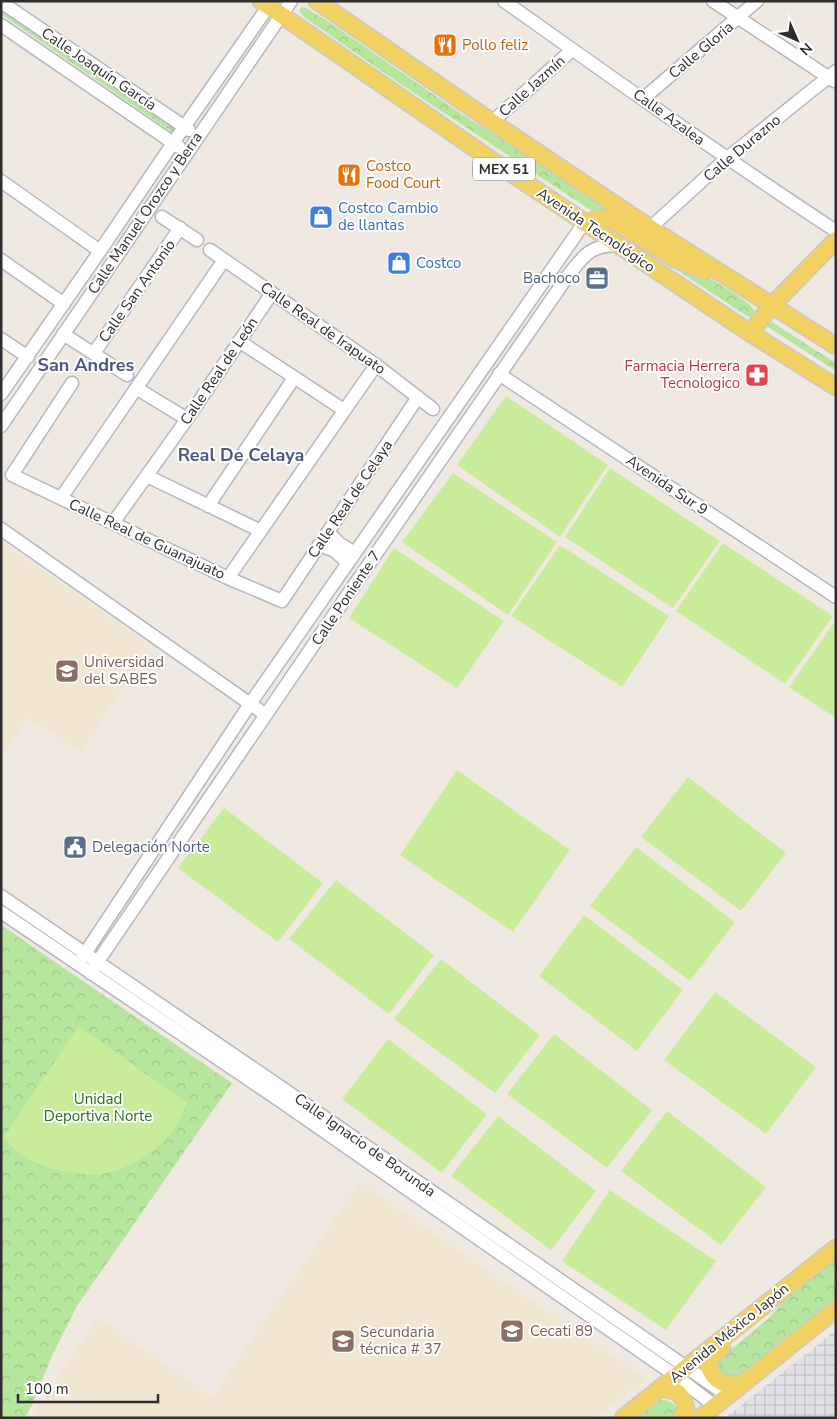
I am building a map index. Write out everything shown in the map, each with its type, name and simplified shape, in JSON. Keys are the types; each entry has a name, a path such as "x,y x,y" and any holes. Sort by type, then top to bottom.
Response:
{"main road":[{"name":"MEX 51","path":"317,1 650,228 836,346"},
{"name":"Avenida Tecnológico","path":"270,6 584,223 750,333 836,387"},
{"path":"584,223 608,217 675,259 736,282"},
{"path":"750,333 772,305 836,240"},
{"name":"Avenida México Japón","path":"623,1418 836,1248"},
{"path":"743,1384 730,1385 720,1382 714,1377 708,1364 713,1355 765,1312 783,1290"},
{"path":"700,1418 836,1309"},
{"path":"660,1388 672,1389 684,1399 686,1409 681,1418"}],"street":[{"name":"Calle Manuel Orozco y Berra","path":"1,394 184,127 270,6 291,1"},
{"name":"Calle Azalea","path":"504,1 572,50 644,98 726,159 836,231"},
{"path":"713,1 833,77"},
{"name":"Calle Gloria","path":"644,98 757,1"},
{"name":"Calle Joaquín García","path":"1,2 198,136"},
{"name":"Calle Manuel Orozco y Berra","path":"1,426 198,136 270,6"},
{"name":"Calle Joaquín García","path":"1,25 187,152"},
{"name":"Calle Jazmín","path":"492,122 572,50"},
{"name":"Calle Durazno","path":"650,228 726,159 833,77"},
{"path":"1,181 100,251"},
{"path":"162,217 197,240"},
{"name":"Calle Poniente 7","path":"81,959 250,704 584,223"},
{"name":"Calle San Antonio","path":"94,353 180,228"},
{"name":"Calle Poniente 7","path":"94,967 566,277 588,252 606,245 618,245"},
{"name":"Calle Real de Irapuato","path":"210,250 376,365 433,409"},
{"path":"1,260 64,304"},
{"path":"61,498 224,260"},
{"name":"Calle Real de León","path":"113,523 187,419 272,292"},
{"path":"64,334 128,375"},
{"path":"1,339 28,357"},
{"path":"239,341 344,410"},
{"path":"228,578 376,365"},
{"name":"Avenida Sur 9","path":"499,374 836,597"},
{"path":"208,506 294,378"},
{"name":"Calle Real de Guanajuato","path":"72,383 12,475 228,578 282,601"},
{"path":"136,388 187,419"},
{"name":"Calle Real de Celaya","path":"282,601 418,397"},
{"path":"147,476 260,531"},
{"path":"1,529 266,714"},
{"path":"328,532 352,558"},
{"path":"320,545 352,558"},
{"name":"Calle Ignacio de Borunda","path":"1,896 81,959"},
{"name":"Calle Ignacio de Borunda","path":"1,912 94,967 682,1371 722,1401"}],"shaded area":[{"name":"Universidad del SABES","path":"1,542 151,645 81,752 29,718 1,757"},
{"path":"360,1182 506,1284 646,1378 595,1418 31,1418 98,1318 212,1397"},
{"path":"836,1330 836,1418 725,1418"}],"green space":[{"path":"301,7 306,8 332,24 463,115 600,202 616,215 602,211 592,211 396,81 304,17 299,11"},
{"path":"1,8 176,128 173,133 1,14"},
{"path":"613,228 713,280 748,304 755,312 753,317 747,316"},
{"path":"767,319 836,363 836,371 768,327 763,323"},
{"path":"506,396 608,465 560,537 457,465"},
{"path":"610,468 720,541 673,608 565,537"},
{"path":"453,473 557,542 508,615 402,542"},
{"path":"723,543 833,616 785,684 676,611"},
{"path":"560,545 669,616 622,687 511,616"},
{"path":"394,548 504,621 457,688 349,618"},
{"path":"836,620 836,718 789,687"},
{"path":"457,770 570,850 513,932 400,855"},
{"path":"688,777 786,853 741,911 641,837"},
{"path":"224,808 323,883 278,942 178,868"},
{"path":"636,847 735,922 690,981 590,906"},
{"path":"336,880 434,955 389,1014 289,939"},
{"path":"584,915 683,990 637,1051 539,976"},
{"name":"Unidad Deportiva Norte","path":"1,925 232,1083 77,1306 52,1356 25,1418 1,1418"},
{"path":"441,959 540,1035 495,1093 394,1019"},
{"path":"715,992 816,1067 766,1134 664,1060"},
{"path":"79,1026 187,1103 177,1124 163,1142 136,1162 112,1172 85,1174 50,1168 19,1154 3,1138"},
{"path":"554,1034 652,1110 607,1168 507,1094"},
{"path":"388,1039 487,1114 442,1173 342,1099"},
{"path":"667,1111 766,1187 721,1245 621,1171"},
{"path":"498,1116 596,1191 551,1250 451,1176"},
{"path":"610,1190 716,1261 666,1330 562,1261"},
{"path":"836,1258 836,1298 727,1385 724,1385 716,1362 768,1319 789,1295"},
{"path":"660,1400 669,1401 673,1404 678,1411 677,1418 637,1418"}],"place":[{"name":"Pollo feliz","path":"445,45"},
{"name":"Costco Food Court","path":"349,175"},
{"name":"Costco Cambio de llantas","path":"321,217"},
{"name":"Costco","path":"399,263"},
{"name":"Bachoco","path":"597,278"},
{"name":"Farmacia Herrera Tecnologico","path":"757,375"},
{"name":"Universidad del SABES","path":"67,671"},
{"name":"Delegación Norte","path":"75,847"},
{"name":"Cecati 89","path":"512,1331"},
{"name":"Secundaria técnica # 37","path":"343,1341"}],"district":[{"name":"San Andres","path":"86,365"},
{"name":"Real De Celaya","path":"241,455"}]}
